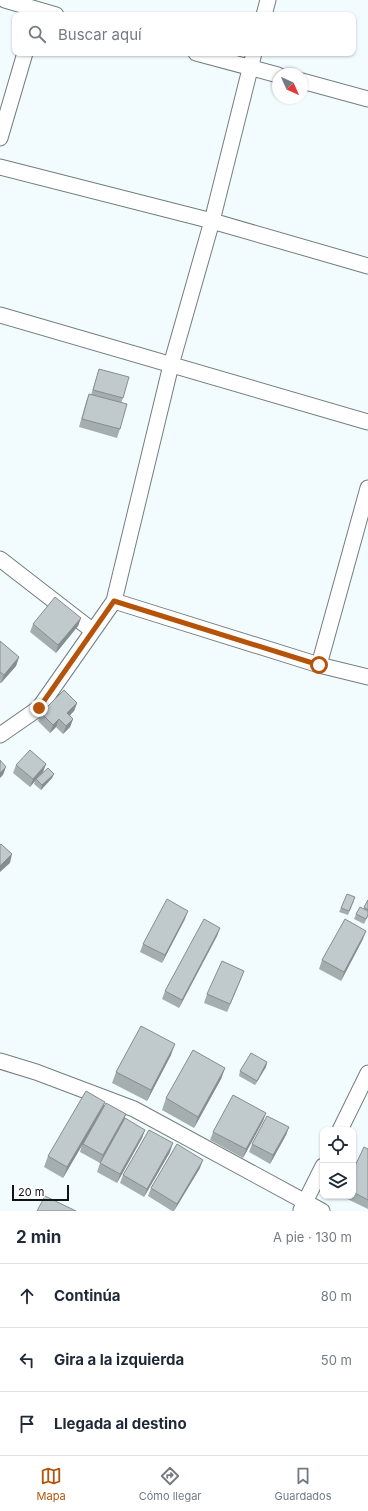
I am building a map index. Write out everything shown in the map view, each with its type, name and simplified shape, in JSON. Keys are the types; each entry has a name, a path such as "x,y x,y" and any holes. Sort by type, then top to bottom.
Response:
{"street":[{"path":"5,0 35,12"},
{"path":"265,12 268,0"},
{"path":"0,138 24,56"},
{"path":"207,56 272,74"},
{"path":"0,735 39,708 114,601 171,365 212,221 253,56"},
{"path":"308,83 368,99"},
{"path":"0,168 212,221 368,266"},
{"path":"0,315 368,422"},
{"path":"319,665 368,488"},
{"path":"0,559 93,631"},
{"path":"114,601 319,665 368,677"},
{"path":"0,1061 36,1072 134,1109 303,1207 322,1211"},
{"path":"341,1127 368,1073"},
{"path":"303,1207 320,1172"}],"building":[{"path":"99,369 129,377 123,398 93,390"},
{"path":"89,394 127,404 120,429 82,419"},
{"path":"55,597 81,618 58,645 33,624"},
{"path":"0,641 19,657 4,675 0,672"},
{"path":"64,690 77,703 67,713 73,719 66,726 59,719 53,725 41,713"},
{"path":"30,750 46,764 33,779 16,765"},
{"path":"0,760 6,767 0,773"},
{"path":"48,768 54,774 42,785 36,779"},
{"path":"1,844 12,854 0,866 0,845"},
{"path":"347,894 355,897 349,911 341,908"},
{"path":"167,899 188,911 165,955 143,944"},
{"path":"368,900 368,910 364,907"},
{"path":"360,907 368,911 366,919 356,914"},
{"path":"204,919 220,928 182,1000 165,991"},
{"path":"345,919 366,931 344,972 322,960"},
{"path":"222,961 244,971 230,1004 207,994"},
{"path":"141,1026 175,1044 151,1090 116,1072"},
{"path":"193,1050 225,1068 198,1117 166,1098"},
{"path":"251,1053 267,1062 257,1081 240,1071"},
{"path":"86,1091 105,1102 67,1167 48,1156"},
{"path":"233,1095 266,1113 246,1149 213,1132"},
{"path":"106,1103 126,1114 103,1155 83,1144"},
{"path":"267,1116 289,1127 273,1155 252,1144"},
{"path":"125,1118 145,1130 120,1174 100,1163"},
{"path":"149,1130 173,1143 147,1189 123,1175"},
{"path":"177,1144 203,1160 177,1204 151,1188"},
{"path":"364,1147 368,1149 368,1200 356,1194 356,1164"},
{"path":"45,1196 76,1211 37,1211"}],"route":[{"path":"39,708 114,601 319,665"}]}
